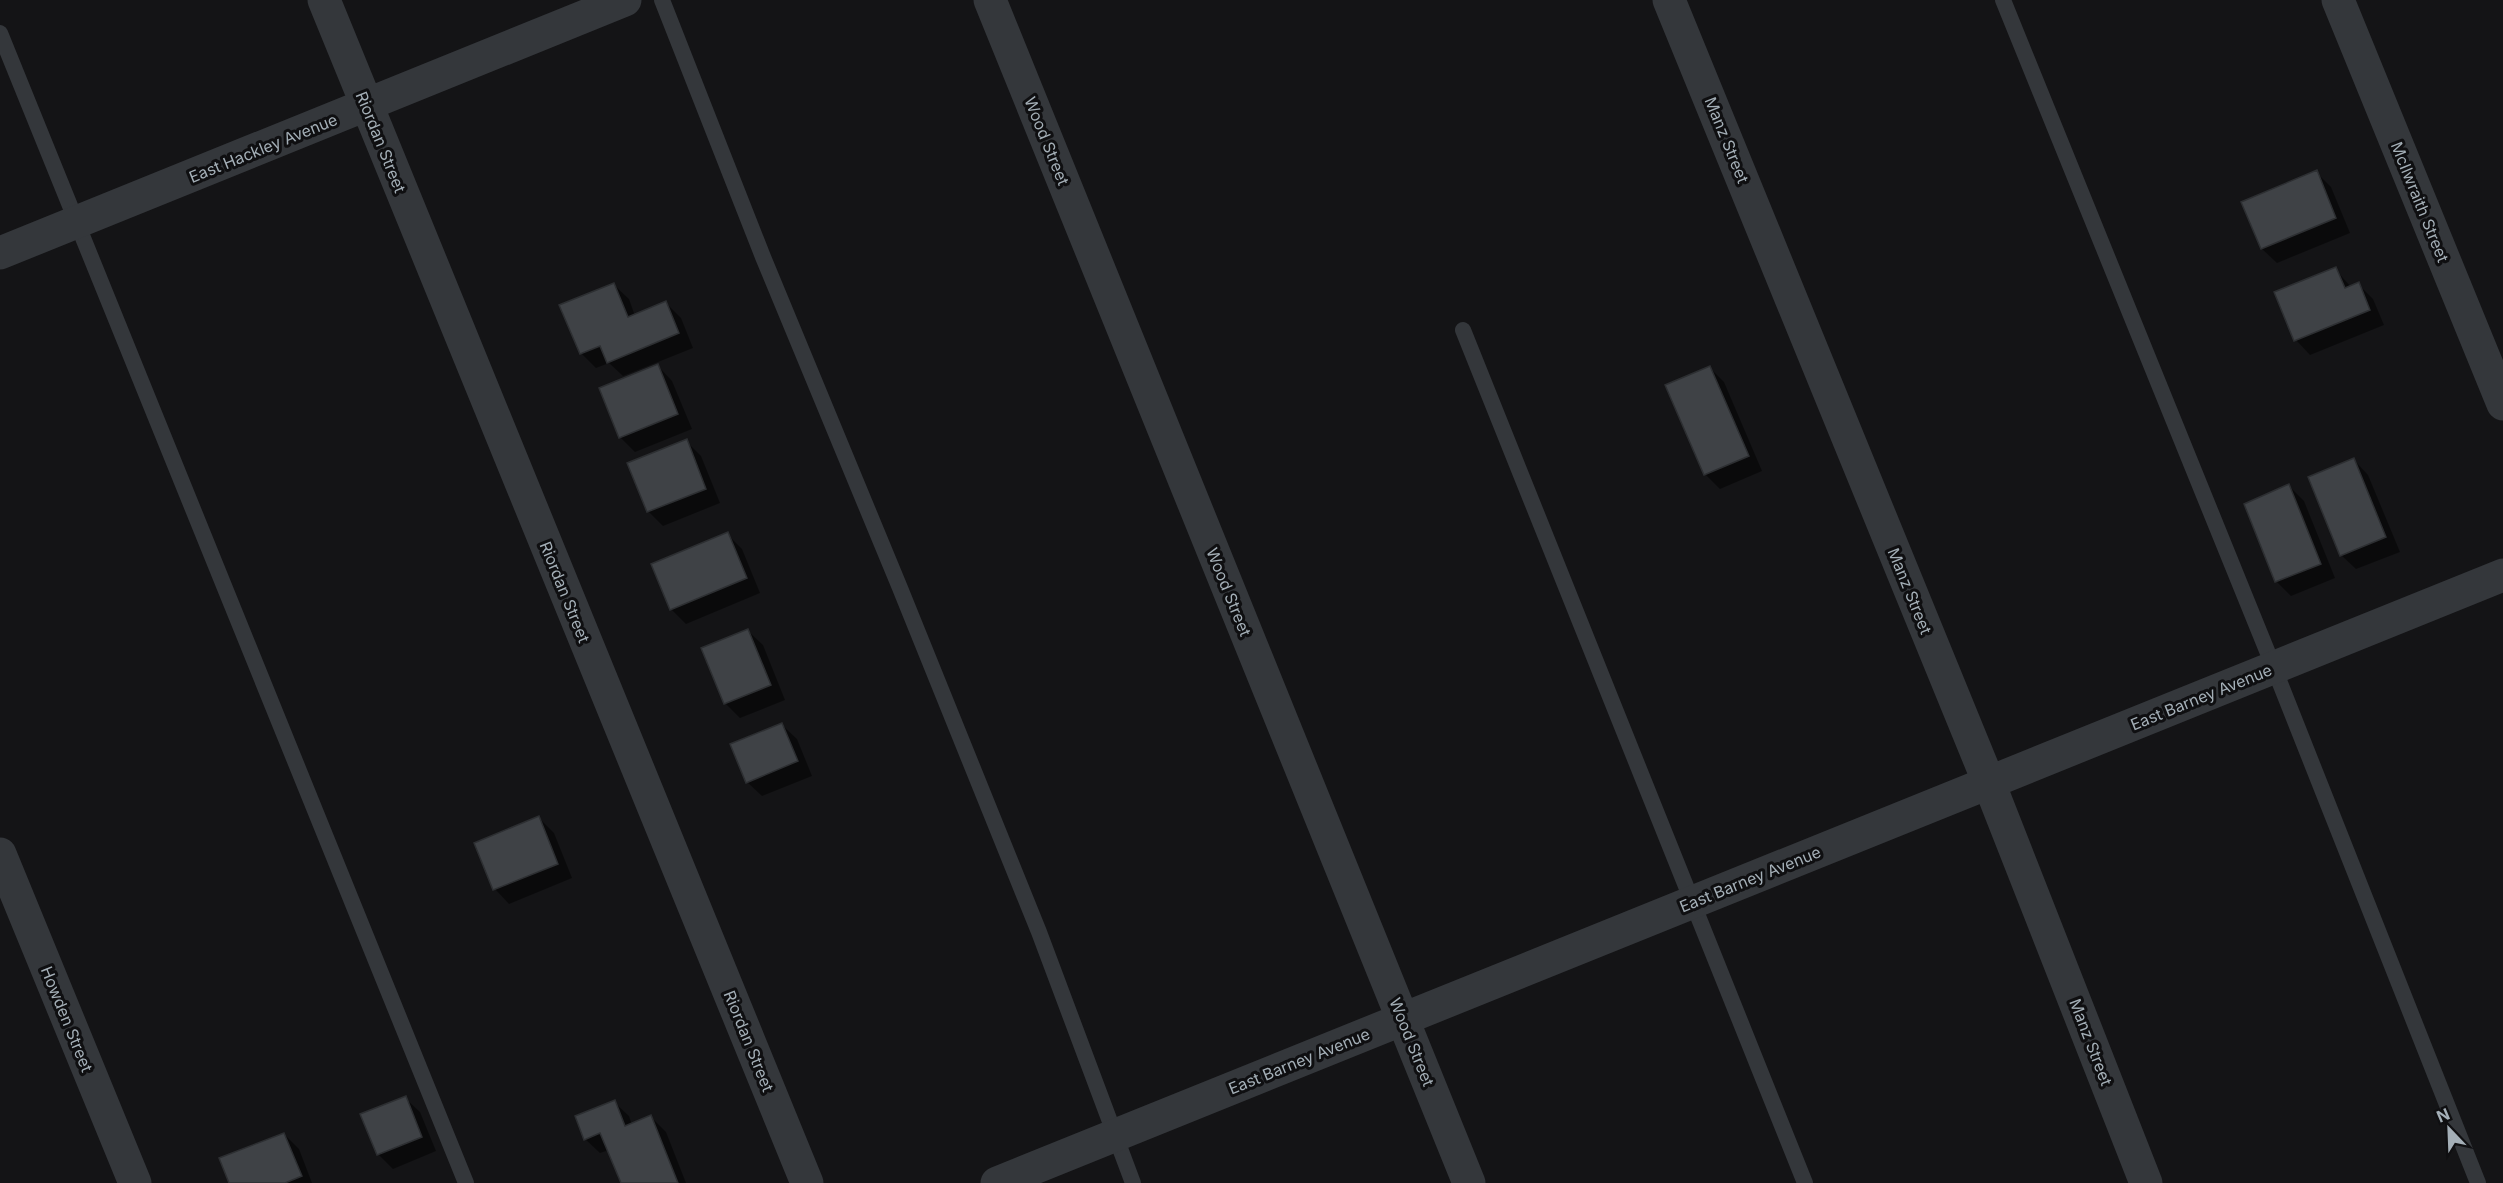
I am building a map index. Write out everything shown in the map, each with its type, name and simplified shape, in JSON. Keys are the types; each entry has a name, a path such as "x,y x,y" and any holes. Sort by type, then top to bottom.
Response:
{"street":[{"name":"Riordan Street","path":"324,0 807,1183"},
{"name":"East Hackley Avenue","path":"0,253 625,0"},
{"name":"Wood Street","path":"990,0 1470,1183"},
{"name":"Manz Street","path":"1670,0 1989,783 2146,1183"},
{"name":"McIlwraith Street","path":"2338,0 2503,404"},
{"name":"East Barney Avenue","path":"997,1183 2503,574"},
{"name":"Howden Street","path":"0,854 135,1183"}],"lane":[{"path":"662,0 763,257 1039,932 1133,1183"},
{"path":"2003,0 2274,668 2478,1183"},
{"path":"0,33 466,1183"},
{"path":"1463,330 1805,1183"}],"building":[{"path":"2317,170 2336,218 2261,249 2241,202"},
{"path":"2336,267 2345,288 2359,282 2370,310 2294,341 2274,292"},
{"path":"614,283 628,317 666,301 679,333 607,363 600,346 580,354 559,305"},
{"path":"658,364 678,414 619,438 599,388"},
{"path":"1710,366 1749,456 1704,475 1665,385"},
{"path":"687,439 706,489 647,512 627,463"},
{"path":"2354,458 2386,537 2340,556 2308,477"},
{"path":"2289,484 2321,564 2275,582 2244,504"},
{"path":"728,532 747,578 670,610 651,564"},
{"path":"748,629 771,685 724,704 701,648"},
{"path":"782,723 798,761 746,783 730,744"},
{"path":"539,816 558,864 493,890 474,843"},
{"path":"406,1096 422,1137 377,1155 360,1114"},
{"path":"615,1100 625,1126 651,1115 678,1183 621,1183 600,1133 584,1140 575,1116"},
{"path":"284,1133 302,1176 285,1183 229,1183 219,1158"}]}
